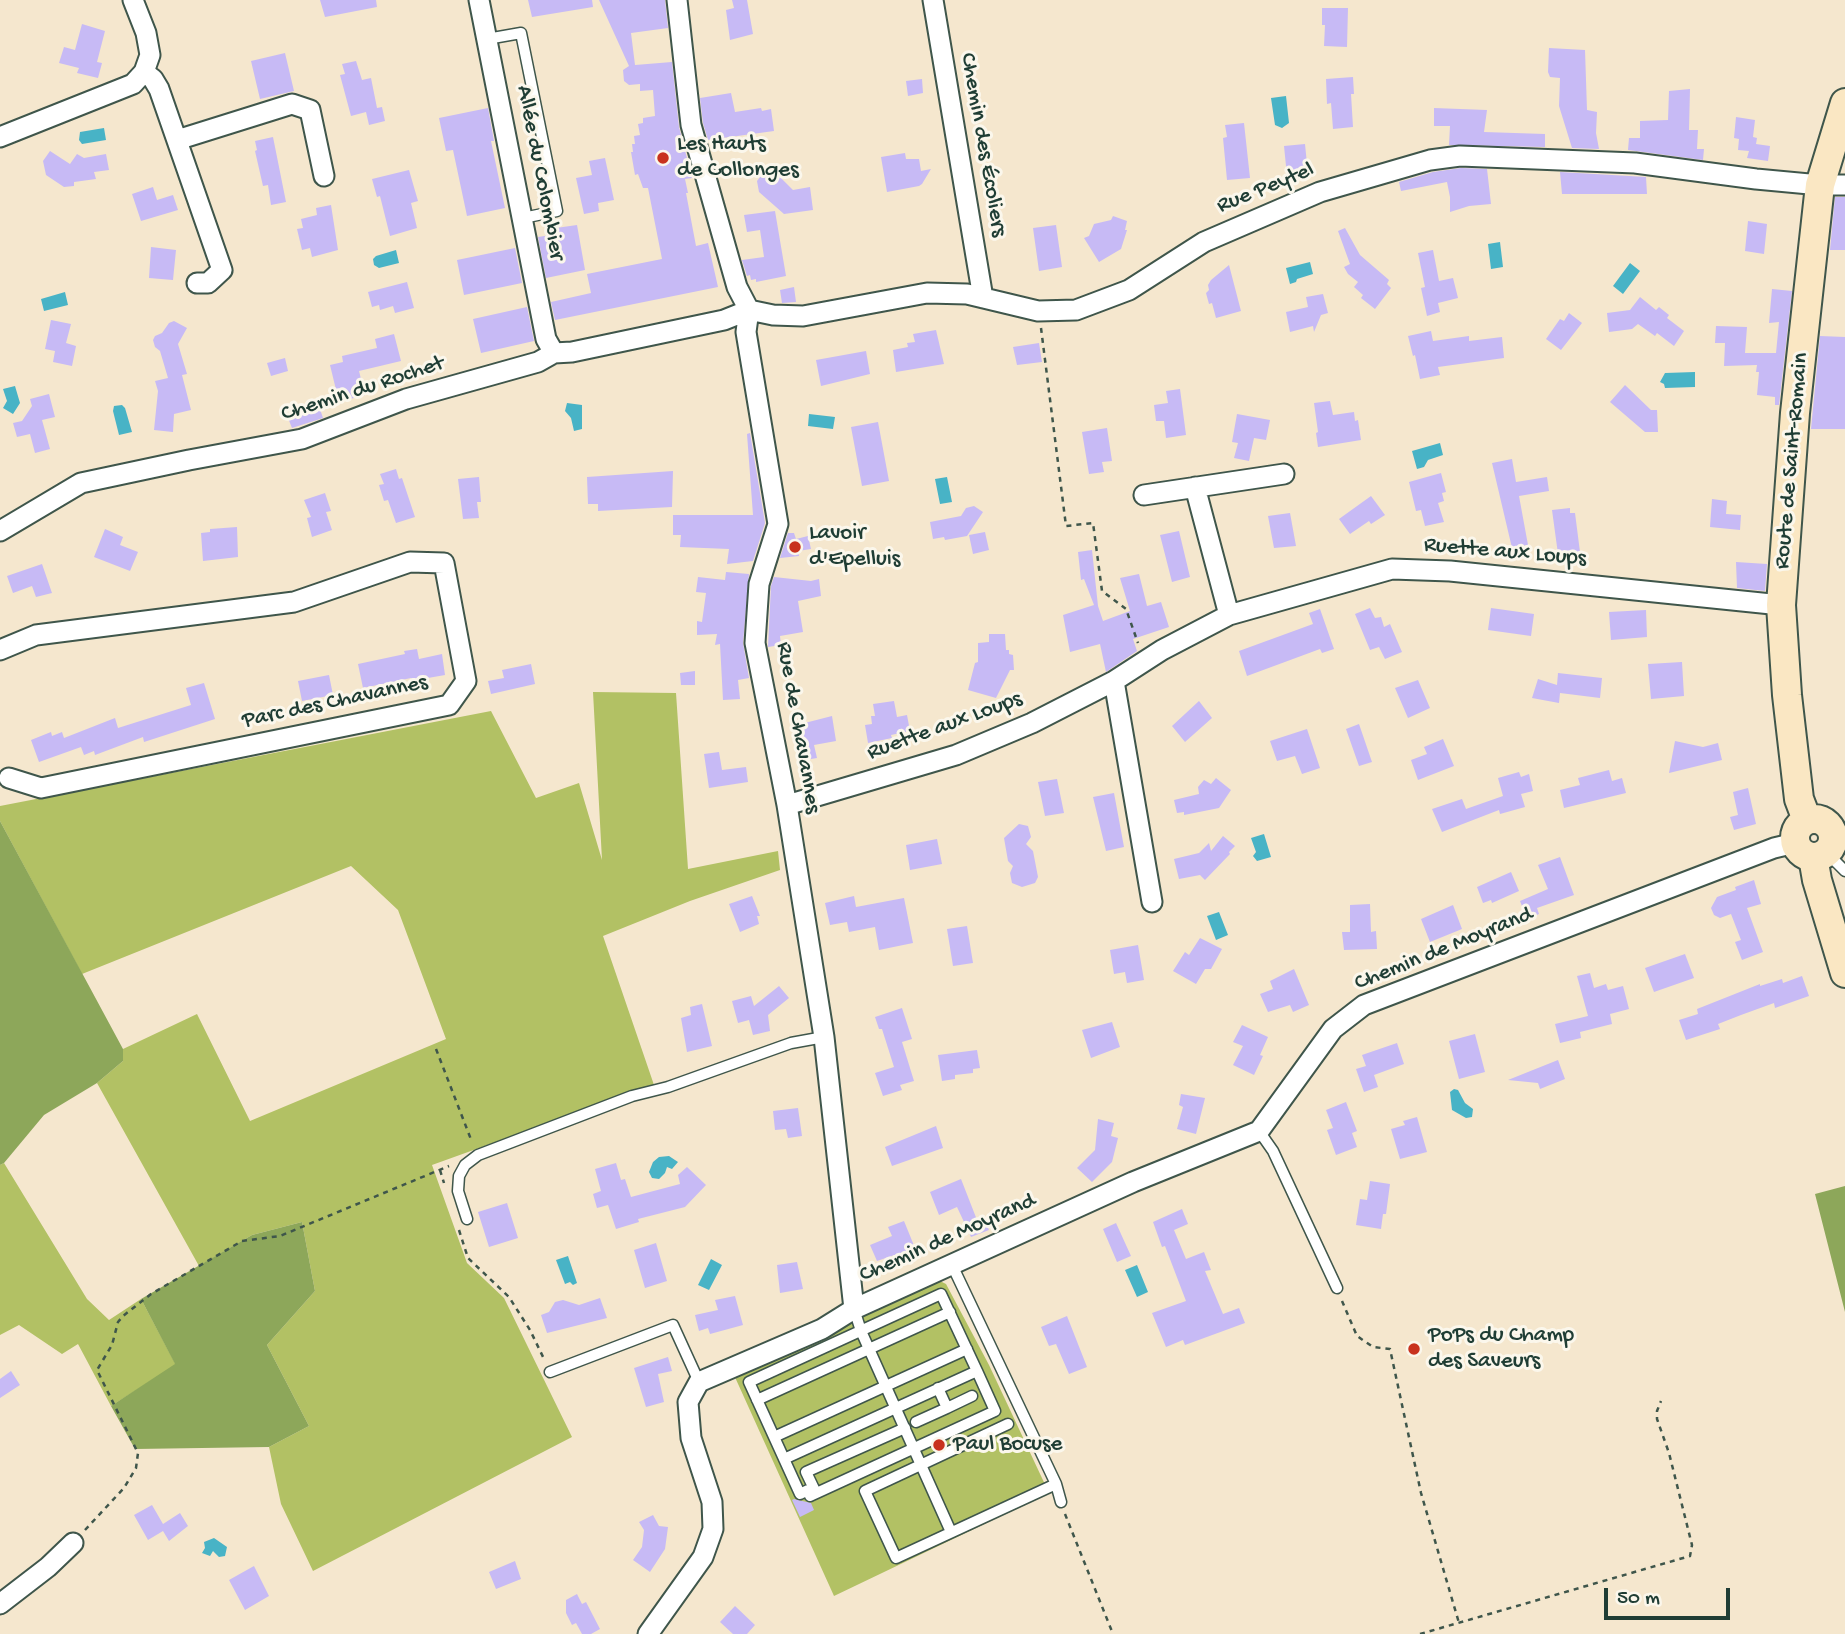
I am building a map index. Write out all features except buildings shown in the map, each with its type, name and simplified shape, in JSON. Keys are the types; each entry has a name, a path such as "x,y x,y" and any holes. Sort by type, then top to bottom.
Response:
{"main road":[{"name":"Route de Saint-Romain","path":"1845,103 1795,413 1781,605 1787,695 1799,799 1823,846 1817,880 1845,973"}],"street":[{"path":"0,138 133,84 144,72 150,55 146,33 133,0"},
{"name":"Allée du Colombier","path":"479,0 546,339 554,353"},
{"name":"Rue de Chavannes","path":"677,0 691,125 737,287 749,310 746,332 778,524 759,584 755,643 787,804 824,1037 854,1309"},
{"name":"Chemin des Écoliers","path":"933,0 984,298"},
{"path":"144,72 153,79 159,89 222,270 208,283 197,283"},
{"path":"177,140 292,104 310,110 324,176"},
{"name":"Rue Peytel","path":"749,310 773,315 803,316 927,293 967,294 1038,311 1076,310 1129,289 1204,242 1320,192 1430,160 1461,156 1635,163 1833,185"},
{"name":"Chemin du Rochet","path":"0,531 81,484 302,439 406,398 538,362 554,353 572,352 724,320 749,310"},
{"path":"1144,495 1284,474"},
{"path":"1195,487 1229,615"},
{"name":"Parc des Chavannes","path":"0,650 36,635 294,602 410,562 444,563 466,681 449,705 41,788 9,778"},
{"name":"Ruette aux Loups","path":"787,804 956,755 1032,723 1114,681 1144,661 1229,615 1392,569 1450,570 1781,605"},
{"path":"1114,681 1152,902"},
{"name":"Chemin de Moyrand","path":"699,1382 822,1329 854,1309 1133,1182 1259,1131 1333,1029 1363,1005 1774,848 1823,846"},
{"path":"648,1634 703,1557 713,1529 712,1502 691,1438 688,1402 699,1382"},
{"path":"0,1604 48,1567 73,1543"}],"lane":[{"path":"487,39 521,33 557,211 523,218"},
{"path":"467,1219 458,1191 459,1176 465,1165 478,1155 632,1096 668,1087 791,1043 824,1037"},
{"path":"1259,1131 1273,1151 1337,1289"},
{"path":"951,1265 1056,1484 1061,1502"},
{"path":"941,1294 995,1410 810,1496 808,1490 800,1494 749,1382 861,1331 941,1294"},
{"path":"854,1309 861,1331 951,1532"},
{"path":"757,1400 950,1312"},
{"path":"550,1372 673,1325 699,1382"},
{"path":"774,1437 967,1349"},
{"path":"784,1459 977,1371"},
{"path":"938,1388 947,1408"},
{"path":"916,1422 972,1396"},
{"path":"1008,1424 865,1491 896,1558 1056,1484"},
{"path":"816,1493 806,1472 905,1428"}],"path":[{"path":"1038,311 1066,526 1093,523 1102,591 1126,609 1144,661"},
{"path":"73,1543 124,1488 136,1468 138,1453 97,1370 112,1345 118,1322 123,1316 151,1294 242,1241 280,1236 478,1155 436,1049"},
{"path":"440,1170 444,1182"},
{"path":"456,1220 468,1258 509,1297 530,1330 550,1372"},
{"path":"1337,1289 1357,1336 1373,1347 1390,1349 1421,1493 1459,1623"},
{"path":"1420,1634 1684,1560 1689,1556 1692,1545 1669,1453 1657,1419 1661,1401"},
{"path":"1061,1502 1113,1634"}],"green space":[{"path":"593,692 676,693 688,869 778,851 780,870 690,901 603,936 654,1085 432,1165 467,1263 504,1298 572,1437 313,1571 281,1504 269,1447 309,1426 267,1345 315,1291 302,1222 252,1235 199,1266 97,1083 123,1061 123,1049 197,1014 250,1121 446,1039 398,910 351,866 82,974 0,821 0,806 491,711 536,798 579,783 602,860"},
{"path":"0,821 123,1049 123,1061 97,1083 44,1115 0,1165"},
{"path":"4,1163 87,1299 109,1320 141,1299 176,1365 111,1406 78,1344 62,1354 19,1325 0,1335 0,1165"},
{"path":"1845,1186 1845,1312 1815,1194"},
{"path":"302,1222 315,1291 267,1345 309,1426 269,1447 135,1449 111,1406 175,1364 141,1299 252,1235"},
{"path":"940,1281 946,1284 989,1365 1049,1493 834,1596 734,1375"}],"water":[{"path":"1286,96 1289,123 1282,128 1275,125 1271,98"},
{"path":"104,128 106,140 82,144 79,140 80,132"},
{"path":"1500,242 1503,267 1491,269 1488,244"},
{"path":"396,250 399,263 379,268 374,265 373,259 376,256"},
{"path":"1310,262 1313,274 1290,284 1286,268"},
{"path":"1630,263 1640,271 1623,294 1613,286"},
{"path":"65,292 68,305 44,311 41,299"},
{"path":"1695,372 1695,387 1665,388 1660,382 1665,373"},
{"path":"15,386 20,403 13,414 3,408 7,401 3,389"},
{"path":"567,403 582,405 582,429 574,431 571,418 565,411"},
{"path":"122,405 132,432 119,435 113,411 114,406"},
{"path":"809,414 835,417 833,429 808,426"},
{"path":"1440,443 1443,455 1428,460 1424,467 1417,469 1412,451"},
{"path":"947,477 952,502 940,504 935,479"},
{"path":"1264,834 1271,857 1257,861 1253,856 1256,852 1251,838"},
{"path":"1219,912 1228,935 1216,940 1207,916"},
{"path":"1458,1090 1465,1103 1473,1109 1472,1117 1466,1118 1452,1110 1450,1092"},
{"path":"669,1156 678,1162 672,1169 667,1167 659,1179 652,1178 649,1172 653,1162 659,1157"},
{"path":"568,1256 577,1283 573,1285 570,1282 565,1284 556,1260"},
{"path":"711,1259 722,1265 709,1290 698,1285"},
{"path":"1137,1265 1148,1292 1137,1297 1125,1270"},
{"path":"214,1538 227,1547 225,1556 219,1557 213,1551 210,1556 202,1553 204,1542"}],"place":[{"name":"Les Hauts de Collonges","path":"663,158"},
{"name":"Lavoir d'Epelluis","path":"795,547"},
{"name":"PoPs du Champ des Saveurs","path":"1414,1349"},
{"name":"Paul Bocuse","path":"939,1445"}]}
